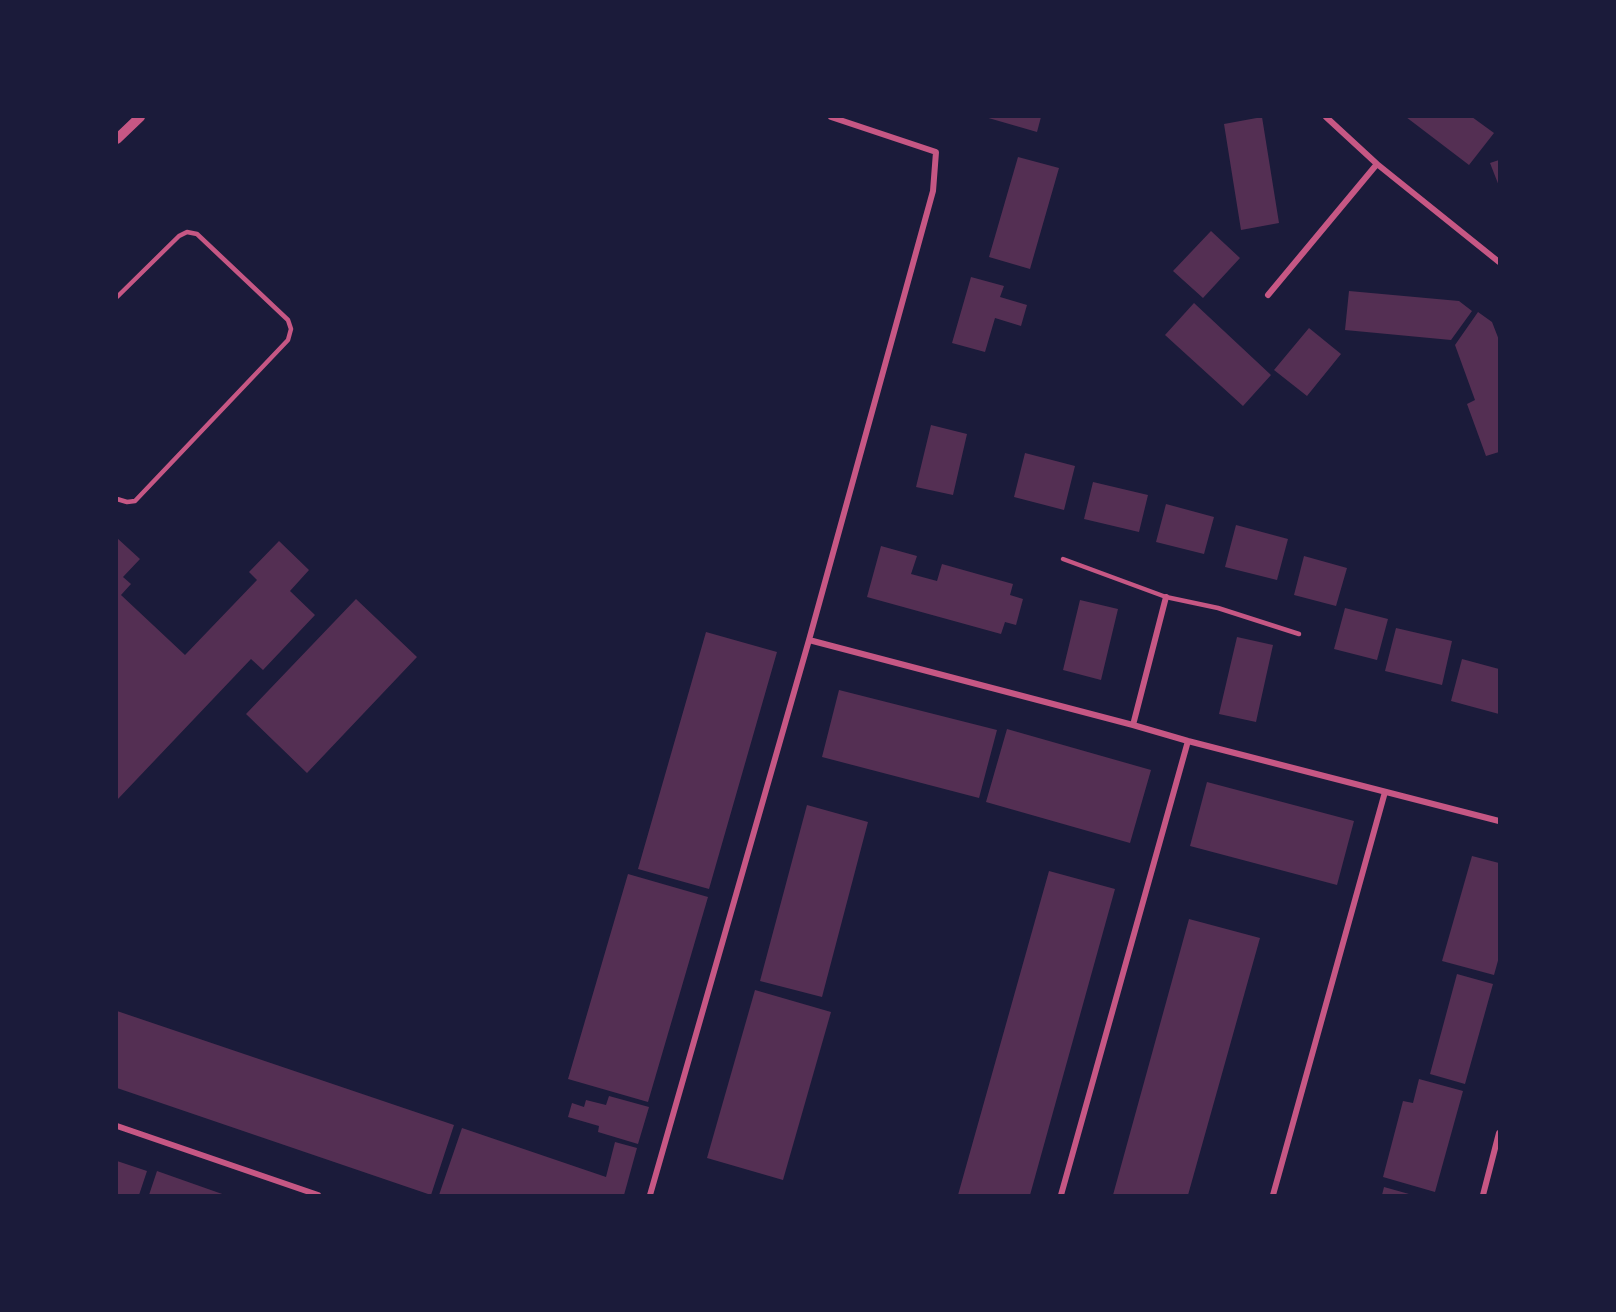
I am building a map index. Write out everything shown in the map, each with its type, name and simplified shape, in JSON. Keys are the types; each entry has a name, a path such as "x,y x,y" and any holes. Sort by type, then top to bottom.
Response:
{"street":[{"path":"117,139 140,117"},
{"path":"650,1195 933,190 936,152 831,117"},
{"path":"1326,117 1377,164 1499,262"},
{"path":"1268,296 1377,164"},
{"path":"1133,725 1167,597"},
{"path":"808,640 1499,821"},
{"path":"1061,1195 1188,741"},
{"path":"1273,1195 1385,792"},
{"path":"117,1126 318,1195"},
{"path":"1483,1195 1499,1133"}],"lane":[{"path":"117,297 178,236 187,232 197,234 288,320 291,330 288,339 135,501 127,502 117,499"},
{"path":"1063,559 1167,597 1218,608 1299,634"}],"building":[{"path":"985,117 1041,117 1037,132"},
{"path":"1262,117 1279,223 1241,230 1224,124"},
{"path":"1406,117 1472,117 1494,133 1469,165"},
{"path":"1018,157 1059,168 1030,269 989,257"},
{"path":"1499,160 1499,186 1490,163"},
{"path":"1211,231 1240,258 1203,298 1173,271"},
{"path":"971,277 1004,286 1000,297 1027,305 1021,326 995,318 985,352 952,343"},
{"path":"1349,291 1459,301 1472,311 1451,340 1345,330"},
{"path":"1194,303 1271,375 1243,406 1165,335"},
{"path":"1478,312 1492,322 1499,340 1499,452 1486,456 1467,404 1475,400 1455,345"},
{"path":"1309,328 1341,354 1307,396 1274,370"},
{"path":"931,425 967,434 953,495 916,487"},
{"path":"1025,453 1075,466 1064,510 1014,497"},
{"path":"1093,482 1148,495 1139,532 1084,519"},
{"path":"1166,504 1214,517 1204,554 1156,542"},
{"path":"1236,525 1288,539 1277,580 1225,567"},
{"path":"117,538 140,559 123,577 131,584 121,595 185,655 257,580 249,572 279,541 309,570 290,591 315,615 263,670 251,659 117,800"},
{"path":"881,546 917,556 911,574 937,581 942,564 1013,584 1010,595 1023,599 1016,625 1005,622 1001,634 867,597"},
{"path":"1304,556 1347,568 1336,606 1294,595"},
{"path":"356,599 417,657 307,773 246,714"},
{"path":"1080,600 1118,609 1101,680 1063,670"},
{"path":"1345,608 1388,619 1377,660 1334,649"},
{"path":"1396,628 1452,641 1442,685 1385,671"},
{"path":"706,632 777,652 709,889 638,869"},
{"path":"1237,637 1273,645 1256,722 1219,714"},
{"path":"1462,659 1499,669 1499,714 1451,701"},
{"path":"839,690 997,730 979,798 822,757"},
{"path":"1007,729 1151,770 1130,843 986,802"},
{"path":"1207,782 1354,821 1337,885 1190,846"},
{"path":"807,805 868,822 822,997 760,981"},
{"path":"1472,856 1499,863 1499,957 1494,975 1442,961"},
{"path":"1049,871 1115,889 1030,1195 958,1195"},
{"path":"628,874 708,897 648,1102 568,1079"},
{"path":"1189,919 1260,938 1188,1195 1113,1195"},
{"path":"1457,974 1493,984 1465,1084 1430,1074"},
{"path":"755,990 831,1012 783,1180 707,1158"},
{"path":"117,1011 454,1125 431,1195 117,1088"},
{"path":"1419,1079 1463,1091 1435,1192 1383,1177 1403,1101 1413,1103"},
{"path":"609,1096 649,1107 638,1144 598,1132 599,1126 568,1117 572,1103 584,1107 586,1100 606,1105"},
{"path":"462,1128 606,1177 615,1142 637,1148 624,1195 439,1195"},
{"path":"117,1161 147,1171 139,1195 117,1195"},
{"path":"157,1171 225,1195 149,1195"},
{"path":"1384,1187 1409,1194 1409,1195 1382,1195"}]}
